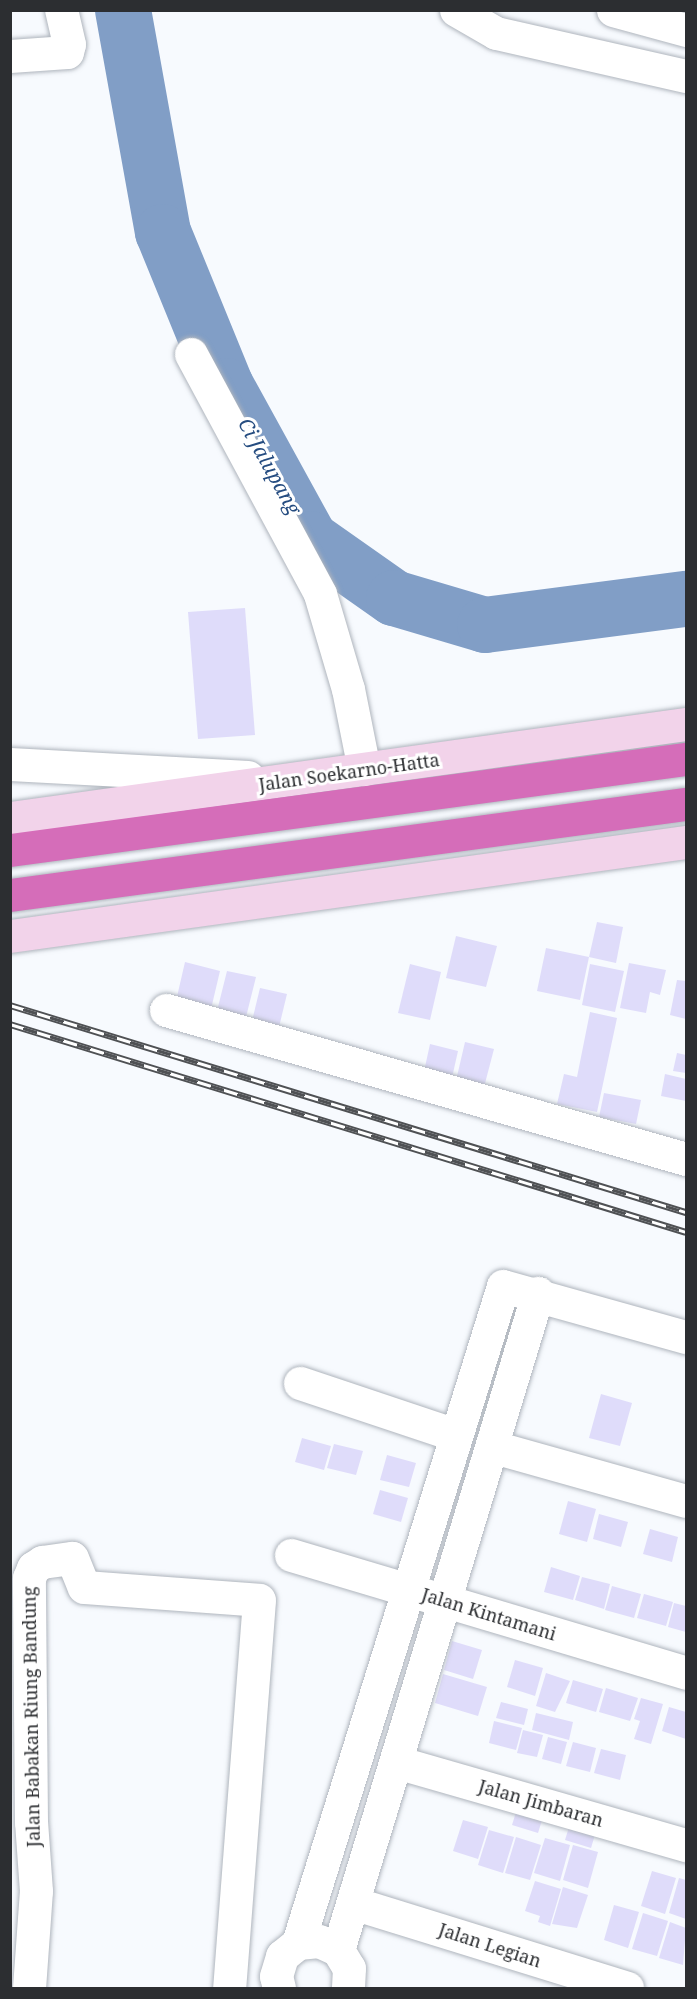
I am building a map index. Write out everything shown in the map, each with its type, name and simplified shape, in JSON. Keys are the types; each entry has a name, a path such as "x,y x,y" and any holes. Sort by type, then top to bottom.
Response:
{"highway":[{"name":"Jalan Soekarno-Hatta","path":"10,850 687,759"},
{"path":"10,895 687,804"}],"main road":[{"name":"Jalan Soekarno-Hatta","path":"10,818 302,780 364,769 687,724"},
{"path":"10,936 687,842"}],"street":[{"path":"10,56 67,52 69,44 61,10"},
{"path":"456,10 496,33 687,76"},
{"path":"613,10 687,30"},
{"path":"191,354 320,594 348,689 364,769"},
{"path":"10,764 302,780"},
{"path":"166,1010 687,1159"},
{"path":"272,1984 282,1956 298,1943 503,1286 538,1293 687,1337"},
{"path":"338,1950 494,1447 538,1293"},
{"path":"300,1383 455,1435"},
{"path":"494,1447 687,1501"},
{"name":"Jalan Kintamani","path":"291,1556 687,1673"},
{"name":"Jalan Babakan Riung Bandung","path":"29,1989 36,1891 31,1822 28,1602 33,1568 55,1558 72,1558 84,1587 259,1600 229,1989"},
{"name":"Jalan Jimbaran","path":"396,1762 687,1845"},
{"name":"Jalan Legian","path":"353,1903 609,1986"},
{"path":"298,1943 319,1941 338,1950 349,1968 348,1989"}],"building":[{"path":"245,608 255,735 198,739 188,612"},
{"path":"597,922 623,927 616,963 589,957"},
{"path":"456,936 497,946 486,987 446,978"},
{"path":"546,948 589,957 580,1000 537,991"},
{"path":"185,962 220,971 211,1009 176,1001"},
{"path":"629,963 666,970 660,995 650,992 646,1013 620,1008"},
{"path":"410,964 441,972 430,1020 398,1013"},
{"path":"590,964 624,971 615,1012 582,1005"},
{"path":"227,971 256,977 246,1017 217,1011"},
{"path":"677,980 686,981 686,1019 670,1015"},
{"path":"260,988 287,994 279,1027 252,1021"},
{"path":"590,1012 617,1018 597,1112 557,1104 564,1074 577,1077"},
{"path":"465,1042 494,1049 483,1091 455,1085"},
{"path":"430,1044 458,1051 451,1082 423,1076"},
{"path":"677,1053 686,1055 686,1073 673,1071"},
{"path":"665,1074 686,1079 686,1101 661,1096"},
{"path":"604,1093 641,1100 636,1124 599,1117"},
{"path":"601,1394 632,1403 620,1446 589,1438"},
{"path":"302,1438 331,1446 324,1470 295,1462"},
{"path":"334,1444 363,1451 356,1475 327,1468"},
{"path":"387,1455 416,1463 409,1487 380,1480"},
{"path":"380,1490 408,1498 401,1522 373,1514"},
{"path":"568,1501 596,1509 587,1542 559,1534"},
{"path":"599,1514 628,1522 621,1547 593,1539"},
{"path":"650,1529 678,1537 672,1562 643,1554"},
{"path":"551,1567 580,1576 573,1600 544,1592"},
{"path":"582,1577 610,1584 604,1609 575,1600"},
{"path":"612,1586 641,1594 634,1618 605,1610"},
{"path":"644,1594 673,1602 666,1626 637,1618"},
{"path":"674,1603 686,1606 686,1632 668,1627"},
{"path":"452,1641 482,1650 473,1679 444,1670"},
{"path":"515,1660 543,1668 535,1696 507,1687"},
{"path":"546,1673 570,1681 555,1712 536,1706"},
{"path":"443,1674 487,1687 478,1716 435,1703"},
{"path":"573,1680 603,1689 596,1712 566,1703"},
{"path":"606,1688 638,1698 630,1721 599,1712"},
{"path":"641,1698 663,1704 651,1744 634,1739 640,1721 634,1719"},
{"path":"501,1702 528,1709 524,1725 496,1718"},
{"path":"669,1707 686,1712 686,1739 662,1731"},
{"path":"536,1713 573,1722 569,1740 532,1730"},
{"path":"494,1721 522,1728 516,1750 489,1743"},
{"path":"523,1730 543,1735 537,1757 517,1753"},
{"path":"548,1737 567,1742 561,1764 542,1759"},
{"path":"573,1742 596,1748 590,1772 566,1766"},
{"path":"601,1749 626,1755 620,1780 594,1773"},
{"path":"518,1806 544,1814 538,1833 512,1825"},
{"path":"463,1820 488,1827 478,1859 453,1851"},
{"path":"571,1821 597,1828 591,1848 565,1840"},
{"path":"489,1830 514,1837 503,1873 478,1865"},
{"path":"516,1837 541,1845 530,1880 505,1873"},
{"path":"545,1838 570,1845 560,1881 534,1873"},
{"path":"573,1845 598,1852 588,1888 563,1880"},
{"path":"652,1871 676,1878 665,1914 641,1906"},
{"path":"679,1878 686,1880 686,1919 669,1913"},
{"path":"535,1881 561,1889 550,1926 538,1922 540,1916 525,1911"},
{"path":"563,1887 588,1895 577,1928 552,1924"},
{"path":"614,1905 639,1912 628,1948 604,1940"},
{"path":"643,1913 668,1921 657,1956 632,1949"},
{"path":"670,1922 686,1928 683,1965 659,1958"}],"waterway":[{"name":"Ci Jalupang","path":"123,10 163,232 226,386 310,539 394,598 485,625 686,599"}],"railway":[{"path":"10,1005 686,1212"},
{"path":"10,1024 686,1232"}]}
